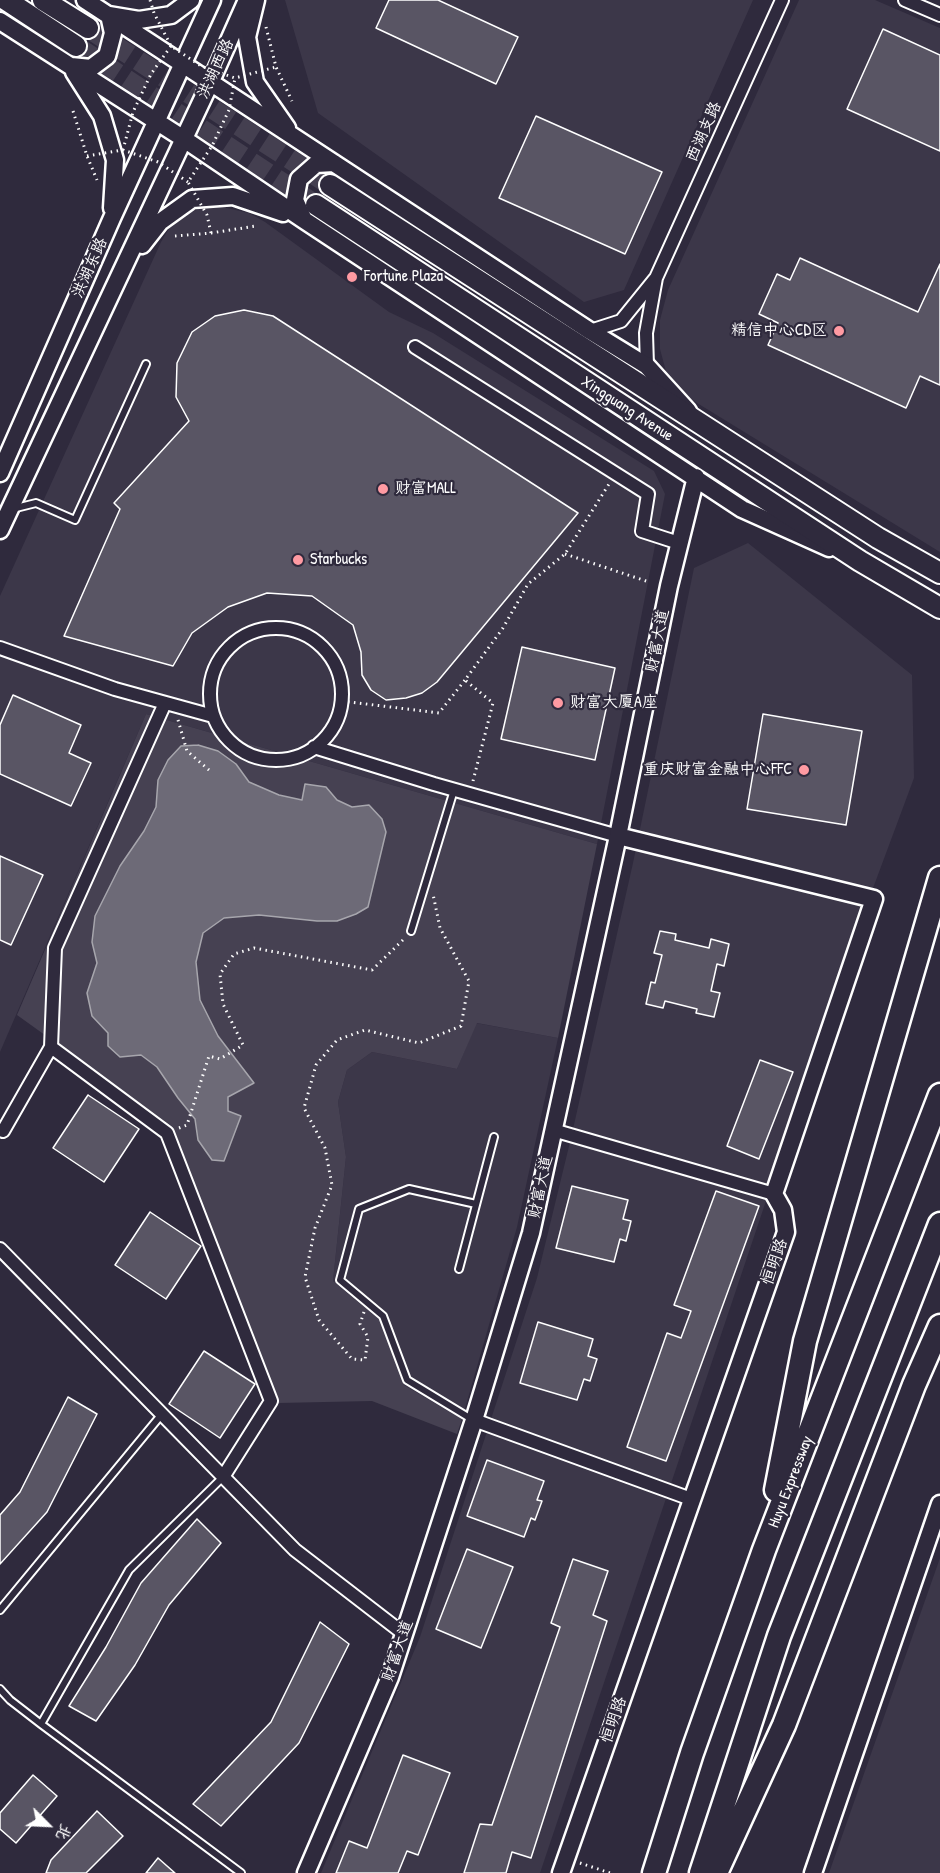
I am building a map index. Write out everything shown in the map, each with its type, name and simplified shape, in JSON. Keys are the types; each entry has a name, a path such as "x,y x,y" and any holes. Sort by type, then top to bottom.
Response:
{"highway":[{"path":"764,1550 805,1341 940,878"},
{"name":"Huyu Expressway","path":"654,1873 692,1753 764,1550 940,1095"},
{"path":"701,1873 779,1636 940,1224"},
{"path":"716,1873 784,1725 914,1385 940,1326"}],"main road":[{"path":"6,0 76,46"},
{"path":"43,0 88,28"},
{"name":"Xingguang Avenue","path":"330,185 878,538 940,573"},
{"name":"Xingguang Avenue","path":"310,213 860,561 940,608"}],"street":[{"path":"86,0 590,331 647,366 703,426"},
{"path":"109,15 139,20 171,15 191,0"},
{"name":"洪湖西路","path":"184,63 212,0"},
{"name":"洪湖西路","path":"184,139 247,0"},
{"path":"256,0 247,37 255,82 292,136"},
{"name":"西湖支路","path":"656,278 782,0"},
{"path":"905,0 940,15"},
{"path":"71,66 91,68 107,56 113,33 109,15"},
{"path":"0,21 156,122 310,213 751,513 860,561"},
{"name":"洪湖东路","path":"0,473 112,218 184,63"},
{"path":"71,66 102,116 115,160 112,218"},
{"name":"洪湖东路","path":"0,530 184,139"},
{"path":"310,213 294,200 299,178 316,164 334,163"},
{"path":"123,269 160,222 192,199 233,196 310,213"},
{"path":"590,331 621,321 656,278"},
{"path":"647,366 646,333 656,278"},
{"path":"415,347 648,494 642,531 679,543"},
{"name":"财富大道","path":"306,1873 390,1677 474,1420 531,1233 618,836 679,543 696,477"},
{"path":"280,627 301,632 320,643 333,660 341,680 342,701 336,722 323,741 305,754 284,760 261,759 241,751 224,736 213,716 209,694 213,672 223,653 239,638 258,629 280,627"},
{"path":"0,648 115,689 213,716"},
{"path":"1,1133 51,1047 55,948 165,703"},
{"path":"314,747 454,790 618,836 874,899 774,1194 553,1130"},
{"path":"51,1047 167,1133 271,1401 223,1477"},
{"name":"恒明路","path":"563,1866 786,1232 783,1210 774,1194"},
{"path":"0,1249 295,1550 404,1634"},
{"path":"474,1420 691,1499"},
{"path":"813,1873 940,1504"}],"lane":[{"path":"9,510 36,503 75,520 146,364"},
{"path":"411,932 454,790"},
{"path":"459,1269 494,1137"},
{"path":"474,1420 407,1380 383,1316 340,1280 359,1209 409,1189 476,1204"},
{"path":"0,1610 162,1414"},
{"path":"41,1724 129,1570 223,1477"},
{"path":"0,1689 10,1700 41,1724 241,1873"}],"path":[{"path":"150,0 153,13 171,46 201,66 235,78 276,67"},
{"path":"264,20 276,67 292,101"},
{"path":"123,150 133,112 151,74 171,46"},
{"path":"188,182 212,146 230,110 235,78"},
{"path":"73,111 99,186"},
{"path":"87,156 123,150 158,162 188,182 207,215 211,233"},
{"path":"175,236 256,226"},
{"path":"342,701 439,713 503,628 528,584 565,554 616,474"},
{"path":"565,554 649,582"},
{"path":"465,680 493,703 470,794"},
{"path":"183,737 187,751 210,770"},
{"path":"368,1303 360,1324 368,1337 365,1360 352,1359 319,1320 304,1277 315,1228 332,1185 325,1148 304,1108 316,1065 337,1040 365,1030 419,1043 461,1026 469,981 440,928 429,874"},
{"path":"187,1125 209,1056 220,1059 243,1045 223,1004 220,974 234,954 254,948 372,970 411,932"},
{"path":"563,1866 610,1873"}],"shaded area":[{"path":"285,0 753,0 624,290 584,302 318,113"},
{"path":"799,0 875,0 940,28 940,552 684,395 667,375 660,349 660,320 668,290"},
{"name":"Fortune Plaza","path":"218,206 249,213 265,222 389,312 433,333 654,471 665,494 597,844 146,714 0,1052 0,596 161,242 171,225 184,215 201,208"},
{"path":"748,543 912,675 914,778 863,915 540,1873 321,1873 420,1637 537,1278 633,863 694,568"},
{"path":"146,714 597,844 558,1038 477,1023 457,1069 372,1052 347,1070 338,1102 346,1157 333,1281 380,1320 404,1385 462,1419 457,1434 372,1401 278,1403 173,1127 17,1015"},
{"path":"198,745 218,751 236,764 249,782 279,795 302,800 305,784 326,787 337,800 352,807 369,805 382,819 386,832 368,907 356,914 337,921 259,915 224,918 203,933 196,962 200,1000 218,1036 254,1083 228,1097 228,1111 241,1116 224,1161 212,1160 198,1140 195,1119 157,1067 141,1055 120,1057 108,1046 108,1033 92,1016 87,993 97,963 92,942 95,916 120,866 144,831 156,807 158,780 168,760 181,746"},
{"path":"476,1023 558,1038 517,1227 462,1419 404,1385 380,1320 333,1281 346,1157 338,1102 347,1070 372,1052 457,1069"},
{"path":"940,1558 940,1873 829,1873"}],"building":[{"path":"389,0 438,0 518,37 496,84 376,28"},
{"path":"883,29 940,55 940,151 847,109"},
{"path":"536,116 662,172 625,254 499,198"},
{"name":"精信中心CD区","path":"800,258 918,312 940,264 940,385 920,376 906,408 768,345 778,323 759,314 777,274 790,280"},
{"name":"财富MALL","path":"244,310 273,316 578,513 437,682 422,693 406,698 386,700 371,690 362,675 361,652 353,625 312,596 267,593 228,607 192,633 173,666 64,636 120,509 114,503 189,421 176,397 177,363 192,332 215,316"},
{"name":"财富大厦A座","path":"522,647 615,668 595,760 501,739"},
{"path":"13,695 81,725 69,753 91,763 71,806 0,774 0,725"},
{"name":"重庆财富金融中心FFC","path":"763,714 862,731 846,825 747,809"},
{"path":"0,856 43,875 11,945 0,940"},
{"path":"660,931 676,934 675,940 709,948 711,939 729,944 724,966 717,964 711,991 720,993 714,1017 696,1013 697,1009 665,1001 663,1008 646,1004 651,982 655,983 662,955 654,953"},
{"path":"760,1060 793,1072 759,1159 727,1146"},
{"path":"88,1095 139,1129 104,1182 53,1148"},
{"path":"572,1186 628,1200 623,1219 631,1221 626,1241 620,1239 614,1262 556,1248"},
{"path":"716,1191 759,1206 666,1461 627,1447 667,1333 681,1338 691,1311 674,1305"},
{"path":"150,1212 201,1246 166,1299 115,1265"},
{"path":"538,1322 593,1339 588,1356 597,1359 590,1381 584,1379 577,1400 520,1383"},
{"path":"204,1351 255,1384 220,1438 169,1404"},
{"path":"68,1397 97,1414 47,1512 0,1564 0,1515 20,1492"},
{"path":"487,1460 544,1481 537,1500 542,1501 535,1520 531,1518 524,1537 467,1516"},
{"path":"197,1519 221,1543 169,1605 135,1665 96,1721 69,1706 106,1647 141,1583"},
{"path":"467,1549 513,1567 481,1648 436,1629"},
{"path":"573,1559 608,1571 593,1615 607,1621 531,1858 512,1852 506,1873 464,1873 480,1824 492,1825 560,1627 551,1623"},
{"path":"320,1622 349,1644 299,1743 221,1826 193,1804 271,1722"},
{"path":"403,1755 450,1773 418,1855 407,1851 398,1873 336,1873 349,1841 367,1848"},
{"path":"33,1775 57,1796 16,1843 0,1829 0,1813"},
{"path":"97,1811 123,1836 86,1873 46,1873 51,1860"},
{"path":"158,1858 175,1873 146,1873"}],"tunnel":[{"path":"88,28 330,185"},
{"path":"76,46 316,205"}],"place":[{"name":"Fortune Plaza","path":"352,277"},
{"name":"精信中心CD区","path":"839,331"},
{"name":"财富MALL","path":"383,489"},
{"name":"Starbucks","path":"298,560"},
{"name":"财富大厦A座","path":"558,703"},
{"name":"重庆财富金融中心FFC","path":"804,770"}]}
